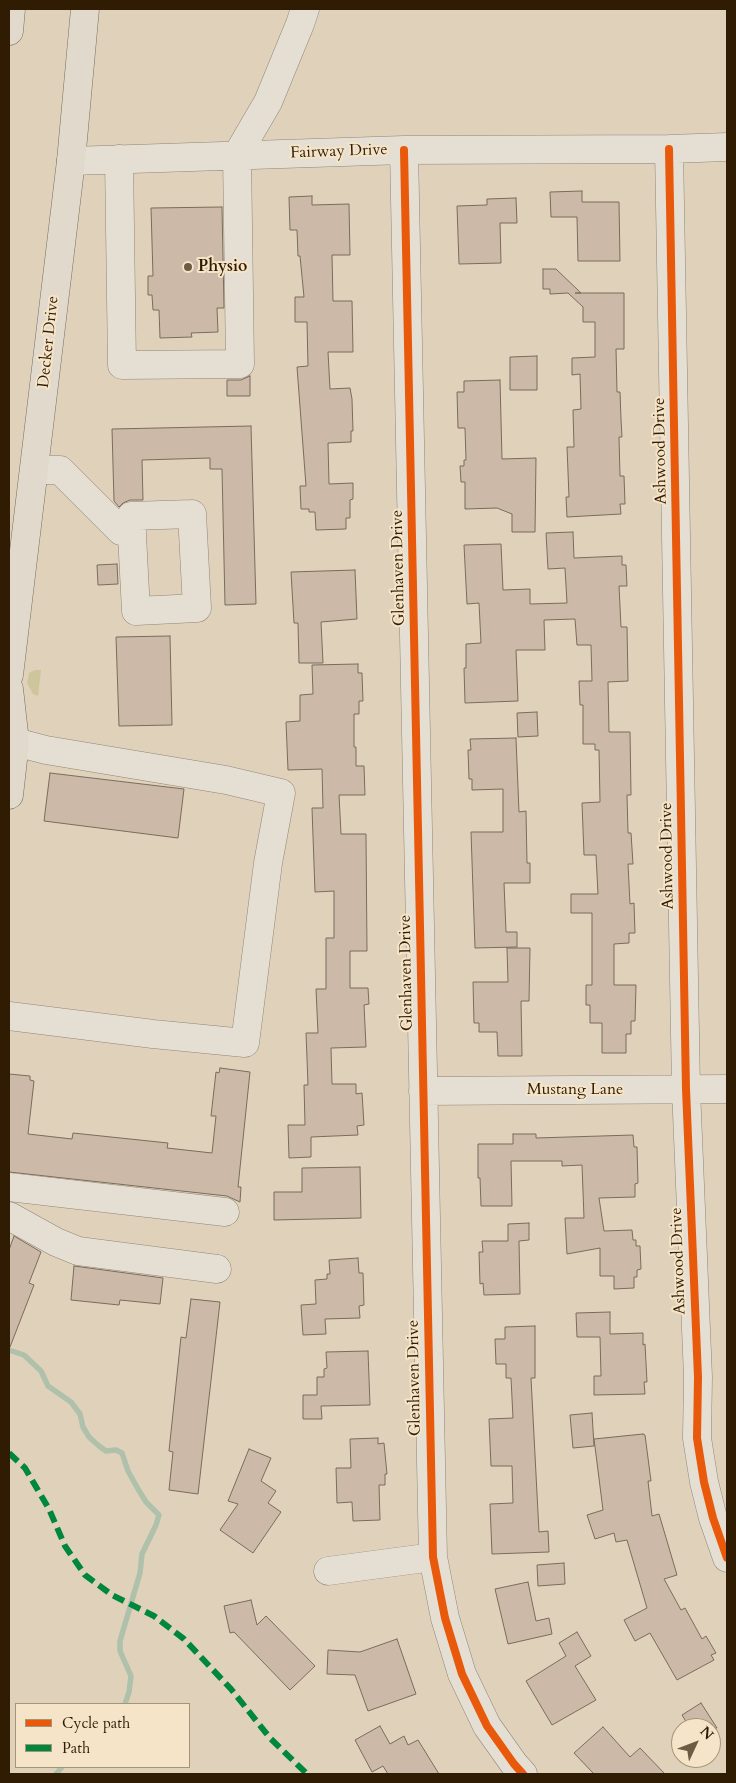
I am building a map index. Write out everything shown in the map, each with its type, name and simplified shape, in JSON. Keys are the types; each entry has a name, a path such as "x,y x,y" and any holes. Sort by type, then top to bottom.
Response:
{"main road":[{"path":"9,31 11,9"},
{"name":"Decker Drive","path":"9,675 71,161 85,9"},
{"path":"9,688 14,742 9,795"}],"street":[{"path":"119,158 122,365 240,364 237,155 268,102 305,9"},
{"name":"Fairway Drive","path":"71,161 404,150 727,147"},
{"name":"Ashwood Drive","path":"669,149 686,1089 698,1377 697,1438 704,1482 713,1518 727,1558"},
{"name":"Glenhaven Drive","path":"404,150 433,1557 445,1618 462,1674 488,1726 523,1774"},
{"path":"35,470 60,470 121,531 132,532"},
{"path":"9,1016 153,1034 245,1043 268,863 281,793 226,780 46,750 14,742"},
{"name":"Mustang Lane","path":"423,1091 727,1088"},
{"path":"9,1187 226,1212"},
{"path":"9,1216 56,1242 78,1251 217,1269"},
{"path":"328,1571 433,1557"}],"shaded area":[{"path":"41,670 38,696 33,694 27,683 29,673"}],"building":[{"path":"582,191 582,202 619,202 620,261 578,261 577,217 551,217 550,192"},
{"path":"312,196 312,205 349,204 350,255 332,255 333,301 352,301 353,352 328,352 330,389 350,388 352,399 353,431 351,431 351,442 328,443 329,484 353,483 353,499 350,500 350,518 346,518 346,529 316,530 315,512 309,512 309,509 301,509 300,486 306,486 297,367 308,366 307,322 295,322 295,297 304,297 300,256 298,256 297,230 290,230 289,197"},
{"path":"516,198 517,223 500,223 501,263 459,264 457,206 487,205 487,199"},
{"name":"Physio","path":"222,207 224,308 217,308 218,332 191,333 192,337 160,338 159,310 153,310 152,295 148,295 148,276 153,276 151,208"},
{"path":"543,269 556,269 581,293 624,293 624,349 616,349 617,392 620,392 622,437 619,437 620,476 624,476 625,504 620,504 621,514 567,517 566,497 569,497 567,447 574,447 573,410 581,409 580,374 572,375 572,358 595,357 595,322 583,322 583,307 568,293 550,294 550,289 543,289"},
{"path":"537,356 537,390 510,390 510,357"},
{"path":"250,376 250,396 227,396 227,380 241,380"},
{"path":"500,380 502,459 536,458 535,532 512,532 512,514 497,508 465,509 465,482 461,482 460,466 464,466 464,460 466,460 465,428 458,428 457,392 464,392 464,381"},
{"path":"251,426 256,604 225,605 222,469 210,469 210,458 142,460 143,500 130,500 119,507 114,501 112,429"},
{"path":"573,532 574,558 622,556 622,565 626,565 627,586 619,586 621,627 627,627 628,681 608,682 609,732 630,732 631,795 627,795 628,833 631,833 633,864 628,864 630,904 634,903 635,933 629,933 629,943 614,944 614,985 636,985 635,1021 631,1021 631,1034 626,1034 626,1053 602,1053 602,1023 590,1023 590,1005 586,1005 586,985 592,985 592,913 571,913 571,894 598,894 596,855 584,855 582,803 600,802 599,750 595,750 595,744 583,744 583,705 580,705 579,681 592,681 591,645 577,645 575,619 544,620 545,650 516,650 518,701 465,703 464,668 466,668 466,644 481,643 479,603 467,604 464,545 501,544 503,590 530,589 530,604 567,603 565,568 548,569 546,533"},
{"path":"117,564 118,584 98,585 97,565"},
{"path":"355,570 357,619 321,622 323,663 299,663 298,623 294,623 291,572"},
{"path":"170,636 172,725 119,726 116,637"},
{"path":"358,664 358,673 362,673 363,701 359,701 359,714 354,714 354,747 356,747 356,766 364,766 365,795 339,795 341,834 366,834 367,951 350,951 350,988 368,988 369,1004 364,1005 366,1047 331,1048 332,1084 356,1084 356,1094 362,1093 364,1125 357,1126 358,1135 311,1137 311,1157 289,1158 288,1125 305,1125 304,1085 308,1085 306,1033 318,1033 316,989 326,989 326,938 334,938 334,891 315,892 312,808 323,808 322,769 288,770 286,722 300,721 300,695 313,694 312,665"},
{"path":"537,712 538,736 518,737 517,713"},
{"path":"516,738 519,812 526,811 527,863 530,863 530,883 504,883 506,932 517,932 517,947 475,948 471,832 503,832 503,789 472,790 472,779 469,779 468,750 471,750 470,739"},
{"path":"50,773 184,789 178,838 44,821"},
{"path":"507,948 530,948 529,1001 521,1001 522,1056 498,1056 497,1032 479,1032 479,1023 474,1023 473,982 508,982"},
{"path":"220,1068 250,1072 238,1187 241,1187 240,1202 227,1196 9,1172 9,1074 30,1076 30,1080 34,1081 28,1134 72,1139 73,1133 168,1143 167,1148 212,1153 216,1116 211,1116 216,1072 219,1073"},
{"path":"513,1134 536,1134 536,1138 633,1135 634,1147 637,1147 638,1183 635,1184 635,1197 599,1198 604,1231 632,1230 636,1246 640,1246 641,1269 637,1270 637,1277 634,1277 634,1288 614,1289 614,1276 600,1276 600,1248 567,1254 565,1218 584,1218 582,1165 562,1166 562,1161 511,1161 512,1206 481,1206 480,1178 478,1178 478,1144 513,1144"},
{"path":"360,1167 361,1218 274,1220 274,1192 302,1192 302,1168"},
{"path":"529,1223 529,1240 519,1241 520,1294 484,1295 483,1283 480,1284 479,1252 483,1252 482,1241 508,1241 508,1224"},
{"path":"14,1236 41,1252 29,1283 34,1285 10,1347 9,1250"},
{"path":"358,1258 359,1273 363,1273 364,1305 359,1306 360,1318 325,1319 326,1334 303,1335 301,1305 316,1304 315,1280 327,1279 327,1274 330,1274 329,1260"},
{"path":"74,1266 163,1278 160,1304 120,1300 119,1305 71,1300"},
{"path":"191,1299 220,1302 198,1494 169,1490 173,1452 169,1451 181,1337 186,1338"},
{"path":"610,1312 610,1334 643,1333 647,1382 644,1382 645,1394 594,1395 594,1376 601,1376 600,1337 577,1337 576,1313"},
{"path":"535,1326 535,1378 531,1378 539,1532 548,1531 549,1552 492,1554 490,1504 513,1503 512,1466 491,1466 489,1419 513,1418 511,1378 506,1378 506,1364 496,1364 495,1339 505,1339 505,1327"},
{"path":"368,1351 370,1405 321,1406 322,1419 303,1419 303,1395 317,1395 317,1377 324,1377 324,1369 327,1368 326,1352"},
{"path":"592,1413 594,1446 573,1448 570,1415"},
{"path":"645,1435 651,1481 648,1481 652,1516 659,1514 677,1575 664,1579 681,1610 685,1608 702,1639 706,1636 716,1653 711,1655 714,1660 677,1680 650,1633 635,1641 624,1620 647,1608 627,1540 616,1542 614,1533 595,1539 587,1515 603,1510 594,1439"},
{"path":"378,1438 378,1444 384,1443 387,1474 385,1474 385,1485 379,1485 380,1520 353,1521 352,1502 337,1503 336,1468 351,1468 350,1439"},
{"path":"249,1449 271,1458 261,1481 276,1491 268,1503 281,1512 253,1553 220,1530 238,1504 228,1501"},
{"path":"564,1563 565,1584 538,1586 537,1565"},
{"path":"528,1582 536,1621 549,1618 552,1634 508,1644 495,1589"},
{"path":"251,1600 257,1625 266,1616 315,1666 290,1690 234,1632 230,1633 224,1606"},
{"path":"577,1632 591,1656 575,1666 596,1700 552,1725 526,1681 566,1656 559,1643"},
{"path":"397,1639 416,1694 368,1711 355,1675 327,1674 328,1650 360,1652"},
{"path":"701,1703 711,1718 684,1718 682,1715"},
{"path":"380,1726 390,1744 404,1736 408,1745 418,1740 439,1774 388,1774 383,1766 372,1772 355,1740"},
{"path":"603,1727 630,1757 640,1748 665,1774 594,1774 574,1753"}],"waterway":[{"path":"9,1350 24,1355 41,1371 48,1386 71,1402 80,1414 83,1427 89,1437 106,1451 116,1450 122,1453 128,1471 138,1489 146,1502 159,1515 142,1554 140,1573 120,1641 120,1651 131,1676 125,1703"},
{"path":"56,1774 61,1768"}],"marked path":[{"path":"9,1453 25,1468 49,1509 65,1546 85,1575 112,1595 154,1616 184,1639 231,1689 270,1738 307,1774"}],"cycle path":[{"path":"669,149 686,1089 698,1377 697,1438 704,1482 713,1518 727,1558"},
{"path":"404,150 433,1557 445,1618 462,1674 487,1726 523,1774"}],"place":[{"name":"Physio","path":"188,267"}]}
